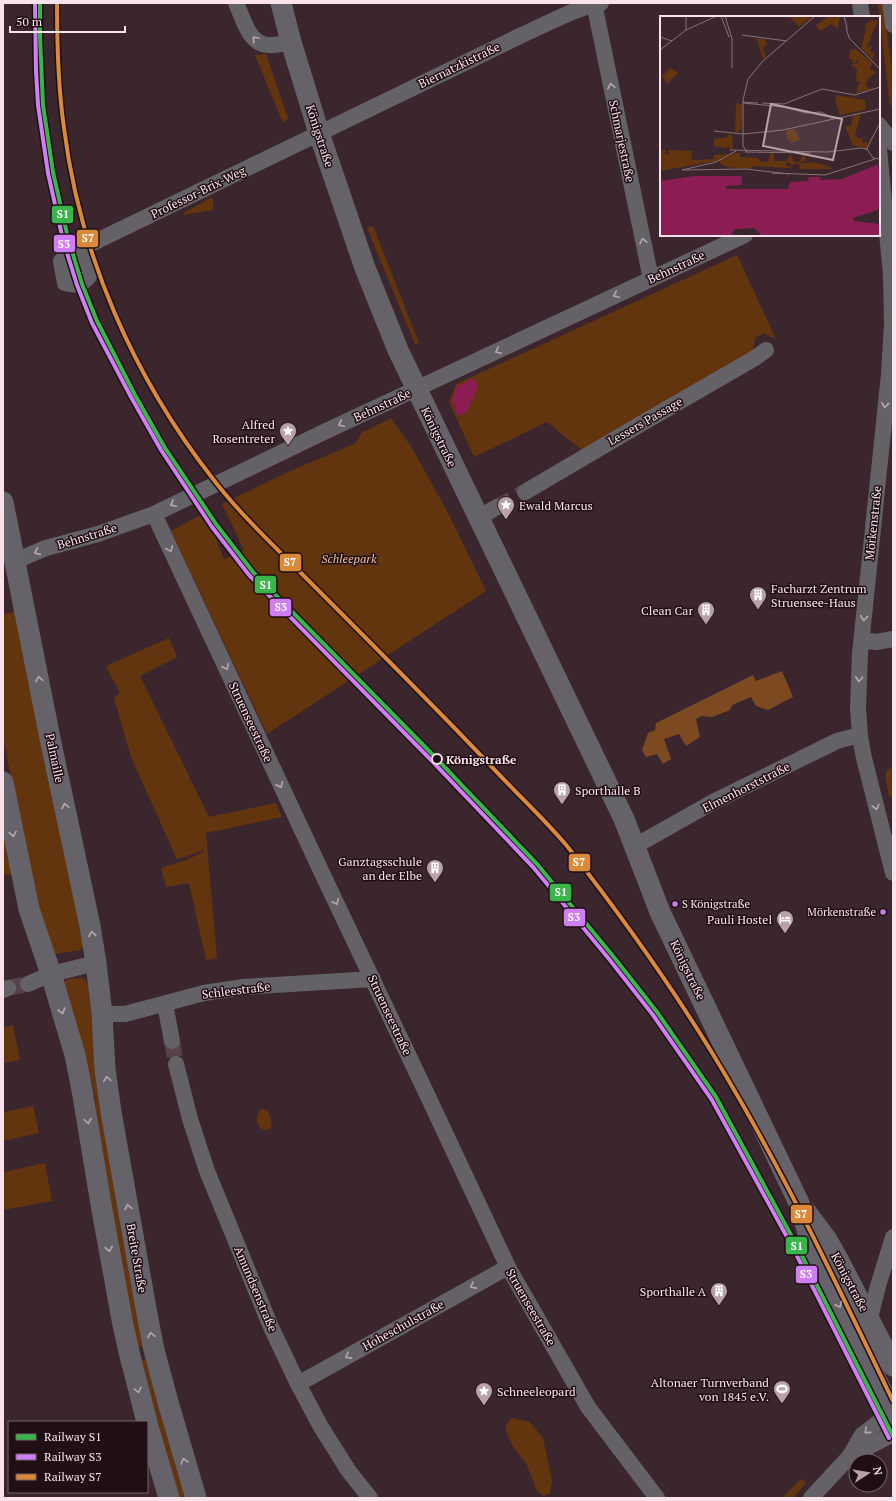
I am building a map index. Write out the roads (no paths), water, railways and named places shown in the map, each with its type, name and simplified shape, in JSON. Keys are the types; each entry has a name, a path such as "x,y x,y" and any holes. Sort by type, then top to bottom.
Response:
{"main road":[{"name":"Königstraße","path":"281,3 291,42 319,133 365,268 398,350 611,792 635,846 660,912 800,1203 812,1246 893,1413"},
{"name":"Palmaille","path":"3,502 9,564 50,736 90,926 102,1014"},
{"path":"3,782 29,908 51,974 75,1055 125,1333 147,1421"},
{"name":"Breite Straße","path":"102,1014 105,1069 111,1112 147,1314 154,1350 196,1498"},
{"name":"Königstraße","path":"800,1203 827,1240 870,1318 893,1366"},
{"path":"148,1425 169,1498"}],"street":[{"path":"236,3 252,37 258,43 271,46 291,42"},
{"name":"Biernatzkistraße","path":"319,133 524,34 596,3"},
{"name":"Schmarjestraße","path":"596,3 651,279"},
{"path":"860,3 862,16"},
{"path":"890,3 893,25"},
{"path":"880,127 893,143"},
{"name":"Professor-Brix-Weg","path":"78,251 319,133"},
{"name":"Mörkenstraße","path":"880,153 884,168 892,274 892,325 889,374 862,640 858,707 860,737 864,758 893,873"},
{"name":"Behnstraße","path":"9,564 46,548 98,534 154,514 204,489 743,236"},
{"name":"Lessers Passage","path":"524,492 755,358 766,350"},
{"path":"478,518 497,508"},
{"name":"Struenseestraße","path":"154,514 508,1267 588,1407 657,1498"},
{"path":"862,640 876,642 893,639"},
{"name":"Elmenhorststraße","path":"635,846 713,802 838,741 852,737 860,737"},
{"path":"28,984 51,974 96,963"},
{"name":"Schleestraße","path":"102,1014 125,1014 204,993 243,987 373,979"},
{"path":"165,1004 172,1041"},
{"name":"Amundsenstraße","path":"176,1064 190,1119 206,1171 271,1327 298,1384 328,1437 348,1470 370,1498"},
{"path":"868,1363 866,1340 870,1318 893,1237"},
{"name":"Hoheschulstraße","path":"298,1384 508,1267"},
{"path":"851,1453 862,1435 893,1413"},
{"path":"857,1453 893,1434"},
{"path":"812,1498 848,1458"}],"tunnel":[{"path":"497,507 525,492"},
{"path":"8,988 28,984"},
{"path":"172,1041 176,1064"}],"rail line":[{"name":"S3","path":"35,3 38,105 48,173 63,240 77,285 92,323 161,450 212,527 249,575 433,762 533,867 653,1015 712,1100 793,1248 889,1438"},
{"name":"S1","path":"40,3 43,105 53,172 68,238 82,284 97,321 135,395 165,448 216,524 253,572 437,759 537,864 657,1012 716,1097 797,1246 893,1436"},
{"name":"S7","path":"57,3 60,97 72,176 83,223 97,269 115,314 135,357 159,400 185,440 234,505 439,712 548,825 567,846 611,904 675,994 714,1056 755,1126 816,1243 893,1401"}],"place":[{"name":"Alfred Rosentreter","path":"288,446"},
{"name":"Ewald Marcus","path":"506,520"},
{"name":"Facharzt Zentrum Struensee-Haus","path":"758,610"},
{"name":"Clean Car","path":"706,625"},
{"name":"Königstraße","path":"437,759"},
{"name":"Sporthalle B","path":"562,805"},
{"name":"Ganztagsschule an der Elbe","path":"435,883"},
{"name":"S Königstraße","path":"675,904"},
{"name":"Mörkenstraße","path":"883,912"},
{"name":"Pauli Hostel","path":"785,934"},
{"name":"Sporthalle A","path":"719,1306"},
{"name":"Altonaer Turnverband von 1845 e.V.","path":"782,1404"},
{"name":"Schneeleopard","path":"484,1406"}],"park label":[{"name":"Schleepark","path":"349,558"}]}
